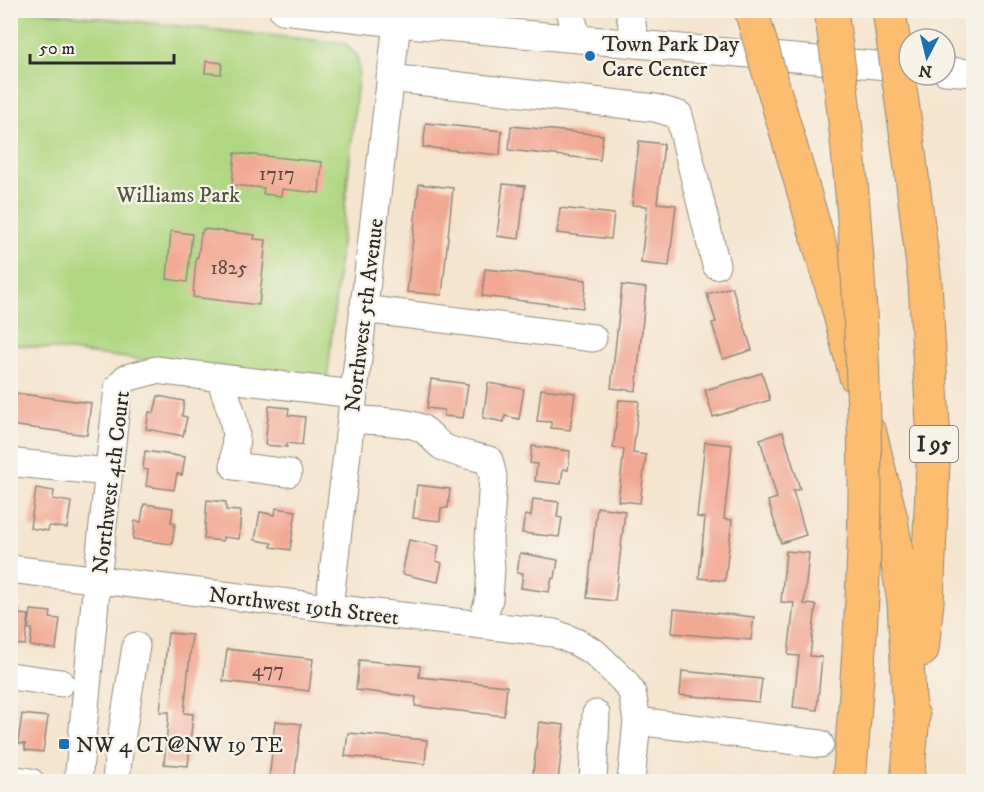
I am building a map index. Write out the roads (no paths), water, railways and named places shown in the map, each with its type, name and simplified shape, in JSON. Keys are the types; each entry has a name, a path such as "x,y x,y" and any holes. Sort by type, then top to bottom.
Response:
{"highway":[{"path":"751,10 839,311 891,519 904,602 911,736"},
{"path":"831,10 850,170 863,390 865,488 862,595 849,782"},
{"name":"I 95","path":"889,10 925,282 934,441 927,602 907,782"}],"street":[{"path":"283,10 897,67"},
{"path":"570,10 577,38"},
{"path":"629,10 636,44"},
{"name":"Northwest 5th Avenue","path":"329,608 397,22"},
{"path":"957,72 974,73"},
{"path":"390,78 655,108 679,115 716,265"},
{"path":"363,309 593,338"},
{"name":"Northwest 4th Court","path":"79,768 118,388 126,378 156,370 220,378 352,407 422,429 441,446 489,460 493,476 489,542 491,568 489,599 481,625"},
{"path":"220,378 232,414 236,435 234,466 288,473"},
{"path":"10,460 16,463 109,472"},
{"name":"Northwest 19th Street","path":"10,569 554,633 594,652 632,692 637,722 631,782"},
{"path":"79,768 122,767 136,646"},
{"path":"10,676 61,683"},
{"path":"593,782 596,714"},
{"path":"637,722 820,744"},
{"path":"10,779 31,782"}],"place":[{"name":"Town Park Day Care Center","path":"590,56"},
{"name":"NW 4 CT@NW 19 TE","path":"64,744"}],"park label":[{"name":"Williams Park","path":"178,194"}]}
